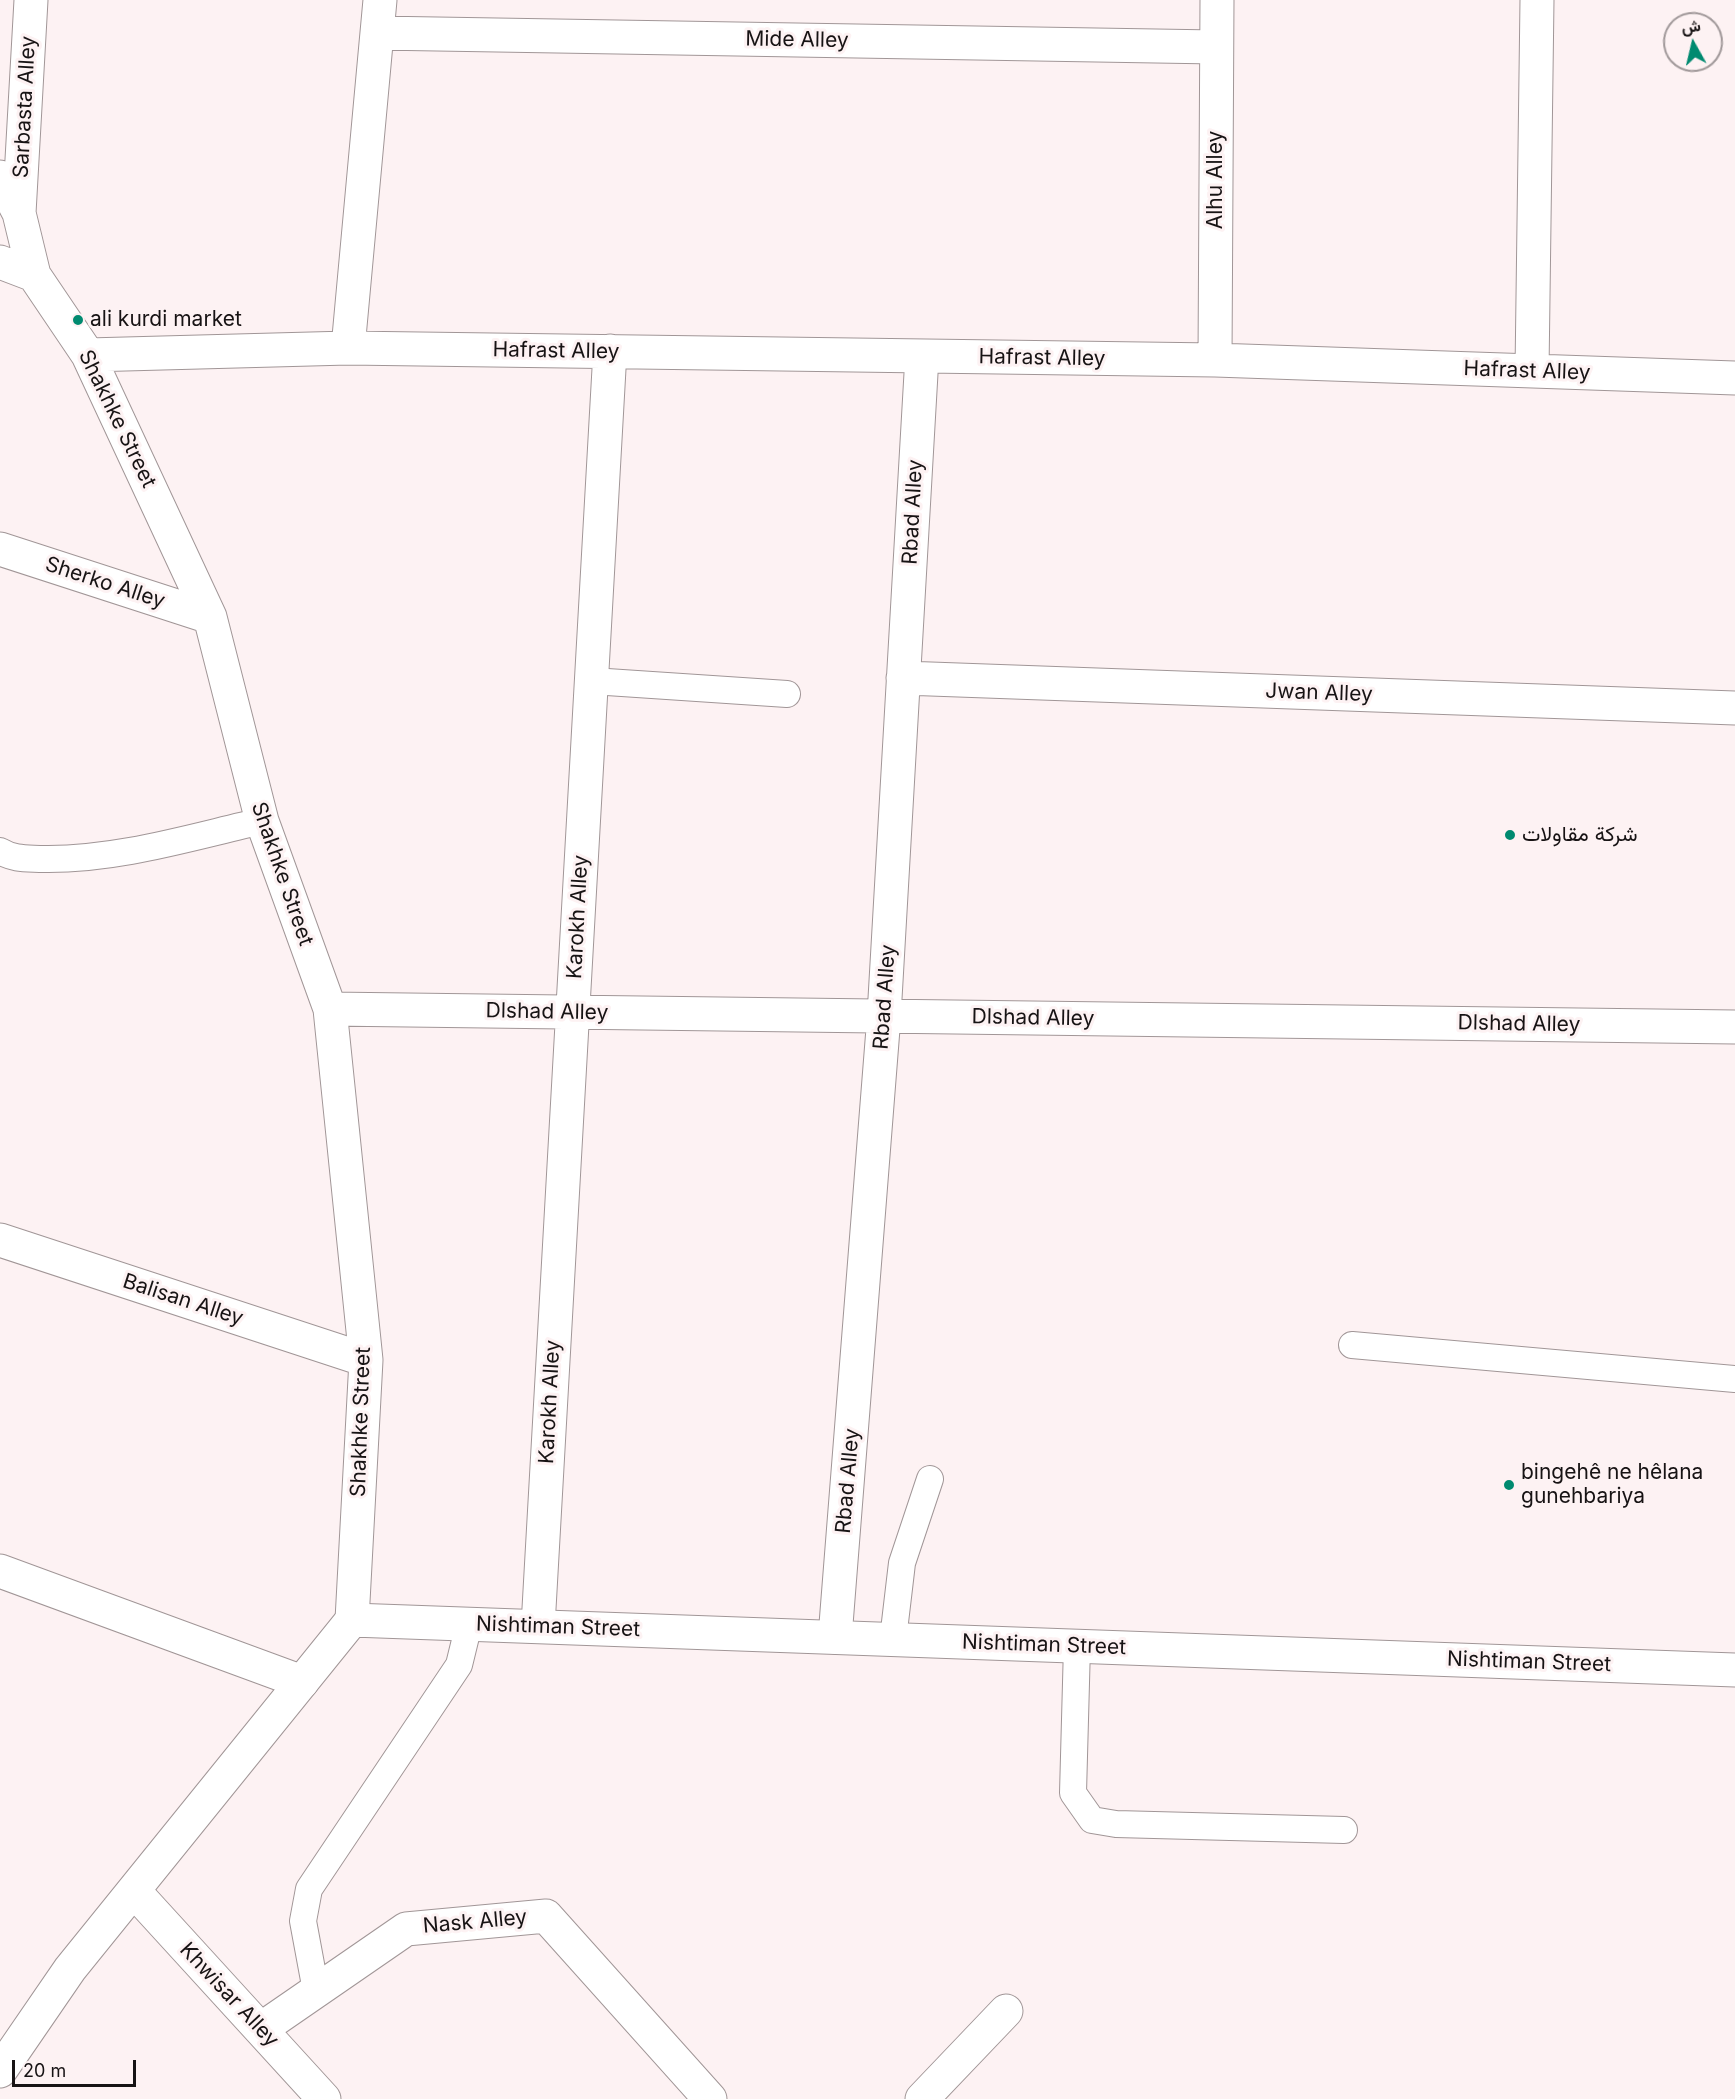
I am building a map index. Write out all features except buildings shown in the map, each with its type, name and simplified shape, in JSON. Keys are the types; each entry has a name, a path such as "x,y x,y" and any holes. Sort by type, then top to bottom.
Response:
{"street":[{"name":"Sarbasta Alley","path":"19,213 31,0"},
{"path":"348,348 380,0"},
{"name":"Alhu Alley","path":"1215,360 1217,0"},
{"path":"1532,371 1537,0"},
{"name":"Mide Alley","path":"377,33 1216,47"},
{"name":"Shakhke Street","path":"0,177 19,213 34,275 88,355 210,616 262,821 330,1009 366,1360 352,1620"},
{"path":"0,262 34,275"},
{"name":"Hafrast Alley","path":"88,355 348,348 610,351 1215,360 1735,378"},
{"name":"Karokh Alley","path":"538,1626 610,351"},
{"name":"Rbad Alley","path":"835,1637 884,1016 922,356"},
{"name":"Sherko Alley","path":"0,549 210,616"},
{"name":"Jwan Alley","path":"903,678 1735,708"},
{"name":"Dlshad Alley","path":"330,1009 1735,1027"},
{"name":"Balisan Alley","path":"0,1240 366,1360"},
{"path":"0,1571 302,1682"},
{"path":"0,2071 70,1969 352,1620"},
{"name":"Nishtiman Street","path":"352,1620 1735,1670"},
{"name":"Khwisar Alley","path":"134,1891 324,2099"},
{"name":"Nask Alley","path":"261,2029 406,1929 546,1916 710,2099"},
{"path":"922,2099 1006,2011"}],"lane":[{"path":"592,681 787,694"},
{"path":"0,852 12,858 77,859 118,854 262,821"},
{"path":"1352,1345 1735,1379"},
{"path":"892,1639 902,1563 930,1479"},
{"path":"316,1991 303,1921 309,1889 459,1665 469,1624"},
{"path":"1077,1646 1073,1793 1092,1820 1116,1824 1344,1830"}],"place":[{"name":"ali kurdi market","path":"78,320"},
{"name":"شركة مقاولات","path":"1510,835"},
{"name":"bingehê ne hêlana gunehbariya","path":"1509,1485"}]}
